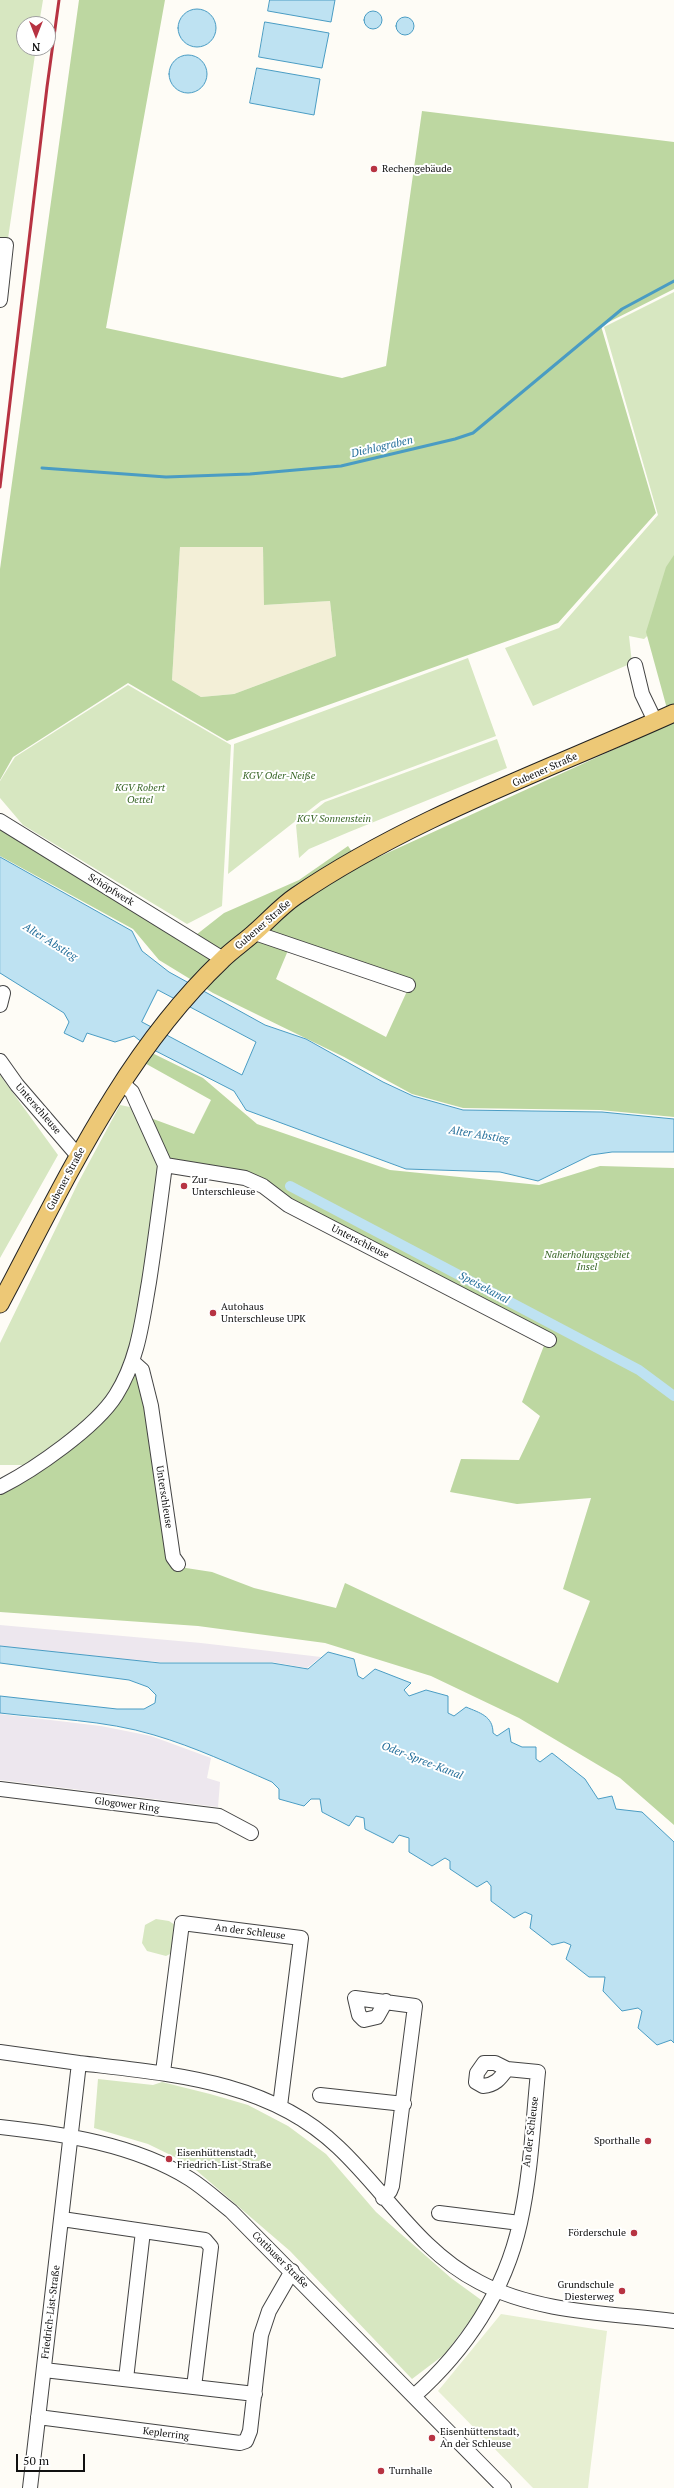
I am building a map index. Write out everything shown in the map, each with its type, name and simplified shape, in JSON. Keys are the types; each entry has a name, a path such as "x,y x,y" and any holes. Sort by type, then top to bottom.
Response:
{"main road":[{"name":"Gubener Straße","path":"0,1304 79,1156 122,1083 167,1020 223,959 294,898 345,865 408,830 674,713"}],"street":[{"path":"0,300 3,245"},
{"path":"635,665 642,694 655,721"},
{"name":"Schöpfwerk","path":"0,821 223,959"},
{"path":"255,933 408,985"},
{"name":"Unterschleuse","path":"0,1061 17,1085 79,1156"},
{"path":"0,1487 50,1456 91,1424 115,1397 133,1362 140,1339 165,1165 132,1092 122,1083"},
{"name":"Unterschleuse","path":"165,1165 245,1178 263,1186 288,1205 549,1340"},
{"name":"Unterschleuse","path":"133,1362 142,1370 151,1406 173,1557 178,1564"},
{"name":"Glogower Ring","path":"0,1789 219,1816 251,1833"},
{"name":"An der Schleuse","path":"163,2072 182,1923 301,1938 280,2106"},
{"path":"383,2198 390,2191 392,2186 404,2104 415,2006 386,2002"},
{"path":"0,2052 163,2072 210,2081 241,2090 280,2106 311,2125 338,2147 425,2243 460,2271 496,2290 562,2308 674,2321"},
{"path":"72,2136 79,2062"},
{"name":"An der Schleuse","path":"414,2396 460,2349 477,2325 496,2290 520,2223 538,2072 507,2069"},
{"path":"320,2095 404,2104"},
{"name":"Cottbuser Straße","path":"0,2126 72,2136 112,2146 156,2162 190,2179 231,2211 292,2271 504,2488"},
{"name":"Friedrich-List-Straße","path":"30,2488 72,2136"},
{"path":"439,2213 520,2223"},
{"path":"62,2219 206,2240 211,2247 194,2387"},
{"path":"126,2379 143,2231"},
{"name":"Keplerring","path":"38,2417 240,2443 246,2441 250,2431 261,2335 269,2311 292,2271"},
{"path":"44,2370 254,2394"}],"shaded area":[{"path":"180,547 263,547 265,605 330,601 336,656 234,694 201,697 172,680"},
{"path":"0,1625 201,1643 321,1657 307,1668 272,1662 160,1662 121,1659 0,1646"},
{"path":"0,1714 101,1726 151,1736 211,1758 207,1778 220,1782 218,1807 0,1780"}],"green space":[{"path":"0,0 43,0 40,16 16,16 16,56 35,56 0,293"},
{"path":"79,0 165,0 106,328 342,378 386,366 422,111 674,142 674,289 601,326 656,513 558,623 227,741 128,683 13,757 0,780 0,569","holes":["180,547 263,547 264,605 330,601 336,656 234,694 201,697 172,680"]},
{"path":"674,292 674,610 644,639 629,636 632,663 533,706 505,648 559,628 658,515 604,327"},
{"path":"674,555 674,1117 600,1110 463,1108 412,1094 344,1057 213,993 159,960 133,929 0,856 0,828 187,942 224,913 299,880 348,846 361,865 661,728 666,705 646,632 666,567","holes":["289,948 408,989 386,1037 276,979"]},
{"name":"KGV Oder-Neiße","path":"468,658 496,736 321,801 228,874 234,744"},
{"name":"KGV Robert Oettel","path":"128,685 231,745 222,906 187,924 23,825 0,798 0,781 15,757"},
{"name":"KGV Sonnenstein","path":"497,739 507,768 309,849 299,858 296,825 325,802"},
{"name":"Naherholungsgebiet Insel","path":"148,1051 203,1078 257,1124 390,1170 539,1185 600,1166 674,1168 674,1825 620,1778 519,1718 431,1676 325,1643 198,1626 0,1612 0,1491 92,1427 134,1365 140,1371 173,1563 186,1568 212,1572 254,1588 336,1608 345,1583 558,1683 590,1601 563,1589 591,1498 517,1504 450,1492 461,1459 519,1460 540,1416 522,1402 547,1338 265,1184 167,1163 145,1116 194,1134 211,1100 141,1061"},
{"path":"0,1075 58,1155 0,1258"},
{"path":"120,1105 130,1107 162,1165 153,1245 123,1378 88,1422 28,1465 0,1465 0,1343 78,1183"},
{"path":"156,1919 169,1921 175,1925 172,1953 166,1956 147,1951 142,1943 145,1925"},
{"path":"98,2079 153,2085 162,2082 248,2105 288,2126 326,2154 376,2212 451,2278 484,2302 445,2354 412,2379 290,2251 189,2164 148,2144 94,2128"},
{"path":"501,2314 607,2331 588,2488 533,2488 438,2391"}],"water":[{"path":"270,0 335,0 331,22 268,11"},
{"path":"193,9 201,9 211,14 215,21 215,35 211,42 201,47 193,47 183,42 181,39 178,32 178,24 183,14 186,12"},
{"path":"373,11 379,14 382,20 379,26 373,29 367,26 364,20 367,14"},
{"path":"405,17 411,20 414,26 411,32 405,35 399,32 396,26 399,20"},
{"path":"265,22 329,33 322,68 259,57"},
{"path":"184,55 192,55 202,60 206,67 206,81 202,88 192,93 184,93 174,88 172,85 169,78 169,70 174,60 177,58"},
{"path":"257,68 320,79 314,115 250,103"},
{"name":"Alter Abstieg","path":"0,857 132,931 142,951 169,972 265,1025 306,1039 383,1082 413,1096 463,1110 602,1112 674,1119 674,1152 612,1152 591,1155 538,1181 500,1172 406,1169 246,1110 234,1091 148,1047 134,1036 115,1042 87,1033 83,1042 64,1033 69,1022 64,1013 0,973","holes":["158,990 256,1042 242,1075 142,1022"]},
{"name":"Oder-Spree-Kanal","path":"0,1646 160,1663 272,1663 308,1669 328,1652 354,1659 358,1676 363,1679 375,1669 411,1683 404,1690 409,1696 426,1690 448,1696 448,1713 454,1716 466,1707 476,1711 488,1719 491,1723 493,1733 497,1736 509,1728 511,1742 522,1747 536,1747 536,1759 540,1762 552,1753 585,1779 598,1799 612,1796 616,1809 642,1812 674,1842 674,2043 671,2040 657,2045 638,2028 642,2011 638,2008 622,2011 603,1991 605,1977 589,1977 566,1959 571,1945 564,1942 552,1945 530,1928 532,1915 525,1912 514,1918 491,1901 491,1886 487,1881 477,1887 450,1869 450,1861 445,1858 432,1866 409,1852 409,1838 399,1835 393,1843 365,1829 364,1818 356,1816 349,1826 322,1812 320,1799 311,1799 304,1806 279,1799 279,1789 272,1782 199,1751 154,1735 97,1723 0,1713 0,1696 117,1709 144,1709 155,1703 156,1695 148,1687 129,1680 0,1663"}],"waterway":[{"name":"Diehlograben","path":"42,468 166,477 250,474 341,466 455,439 473,433 622,309 674,281"},
{"name":"Speisekanal","path":"290,1186 639,1370 674,1396"}],"railway":[{"path":"0,487 47,87 59,0"}],"place":[{"name":"Rechengebäude","path":"374,169"},
{"name":"Zur Unterschleuse","path":"184,1186"},
{"name":"Autohaus Unterschleuse UPK","path":"213,1313"},
{"name":"Sporthalle","path":"648,2141"},
{"name":"Eisenhüttenstadt, Friedrich-List-Straße","path":"169,2159"},
{"name":"Förderschule","path":"634,2233"},
{"name":"Grundschule Diesterweg","path":"622,2291"},
{"name":"Eisenhüttenstadt, An der Schleuse","path":"432,2438"},
{"name":"Turnhalle","path":"381,2471"}]}
